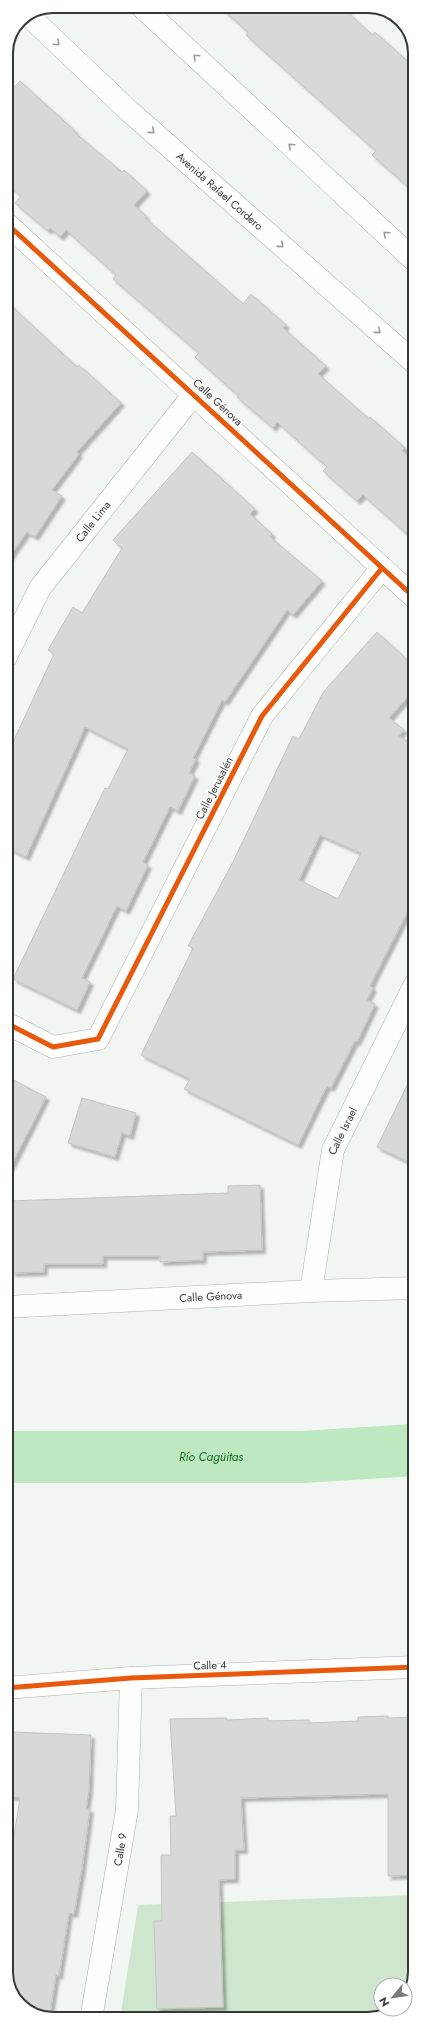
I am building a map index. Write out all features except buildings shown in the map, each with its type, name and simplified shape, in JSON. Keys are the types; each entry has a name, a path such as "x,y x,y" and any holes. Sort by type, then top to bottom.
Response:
{"street":[{"path":"149,13 408,254"},
{"name":"Avenida Rafael Cordero","path":"32,20 129,111 408,357"},
{"name":"Calle Génova","path":"13,230 194,394 408,592"},
{"name":"Calle Lima","path":"13,643 40,588 194,394"},
{"name":"Calle Jerusalén","path":"13,1027 53,1047 98,1039 262,716 382,568"},
{"name":"Calle Israel","path":"311,1291 333,1150 408,998"},
{"name":"Calle Génova","path":"13,1307 311,1291 408,1288"},
{"name":"Calle 4","path":"13,1687 131,1678 408,1667"},
{"name":"Calle 9","path":"92,2012 127,1810 131,1678"}],"green space":[{"path":"408,1895 407,1977 373,1977 373,2012 121,2012 138,1905"}],"waterway":[{"name":"Río Cagüitas","path":"13,1457 303,1457 408,1450"}],"cycle path":[{"path":"13,229 408,592"},
{"path":"13,1027 53,1047 98,1039 262,716 382,568"},
{"path":"13,1687 131,1678 408,1667"}]}
